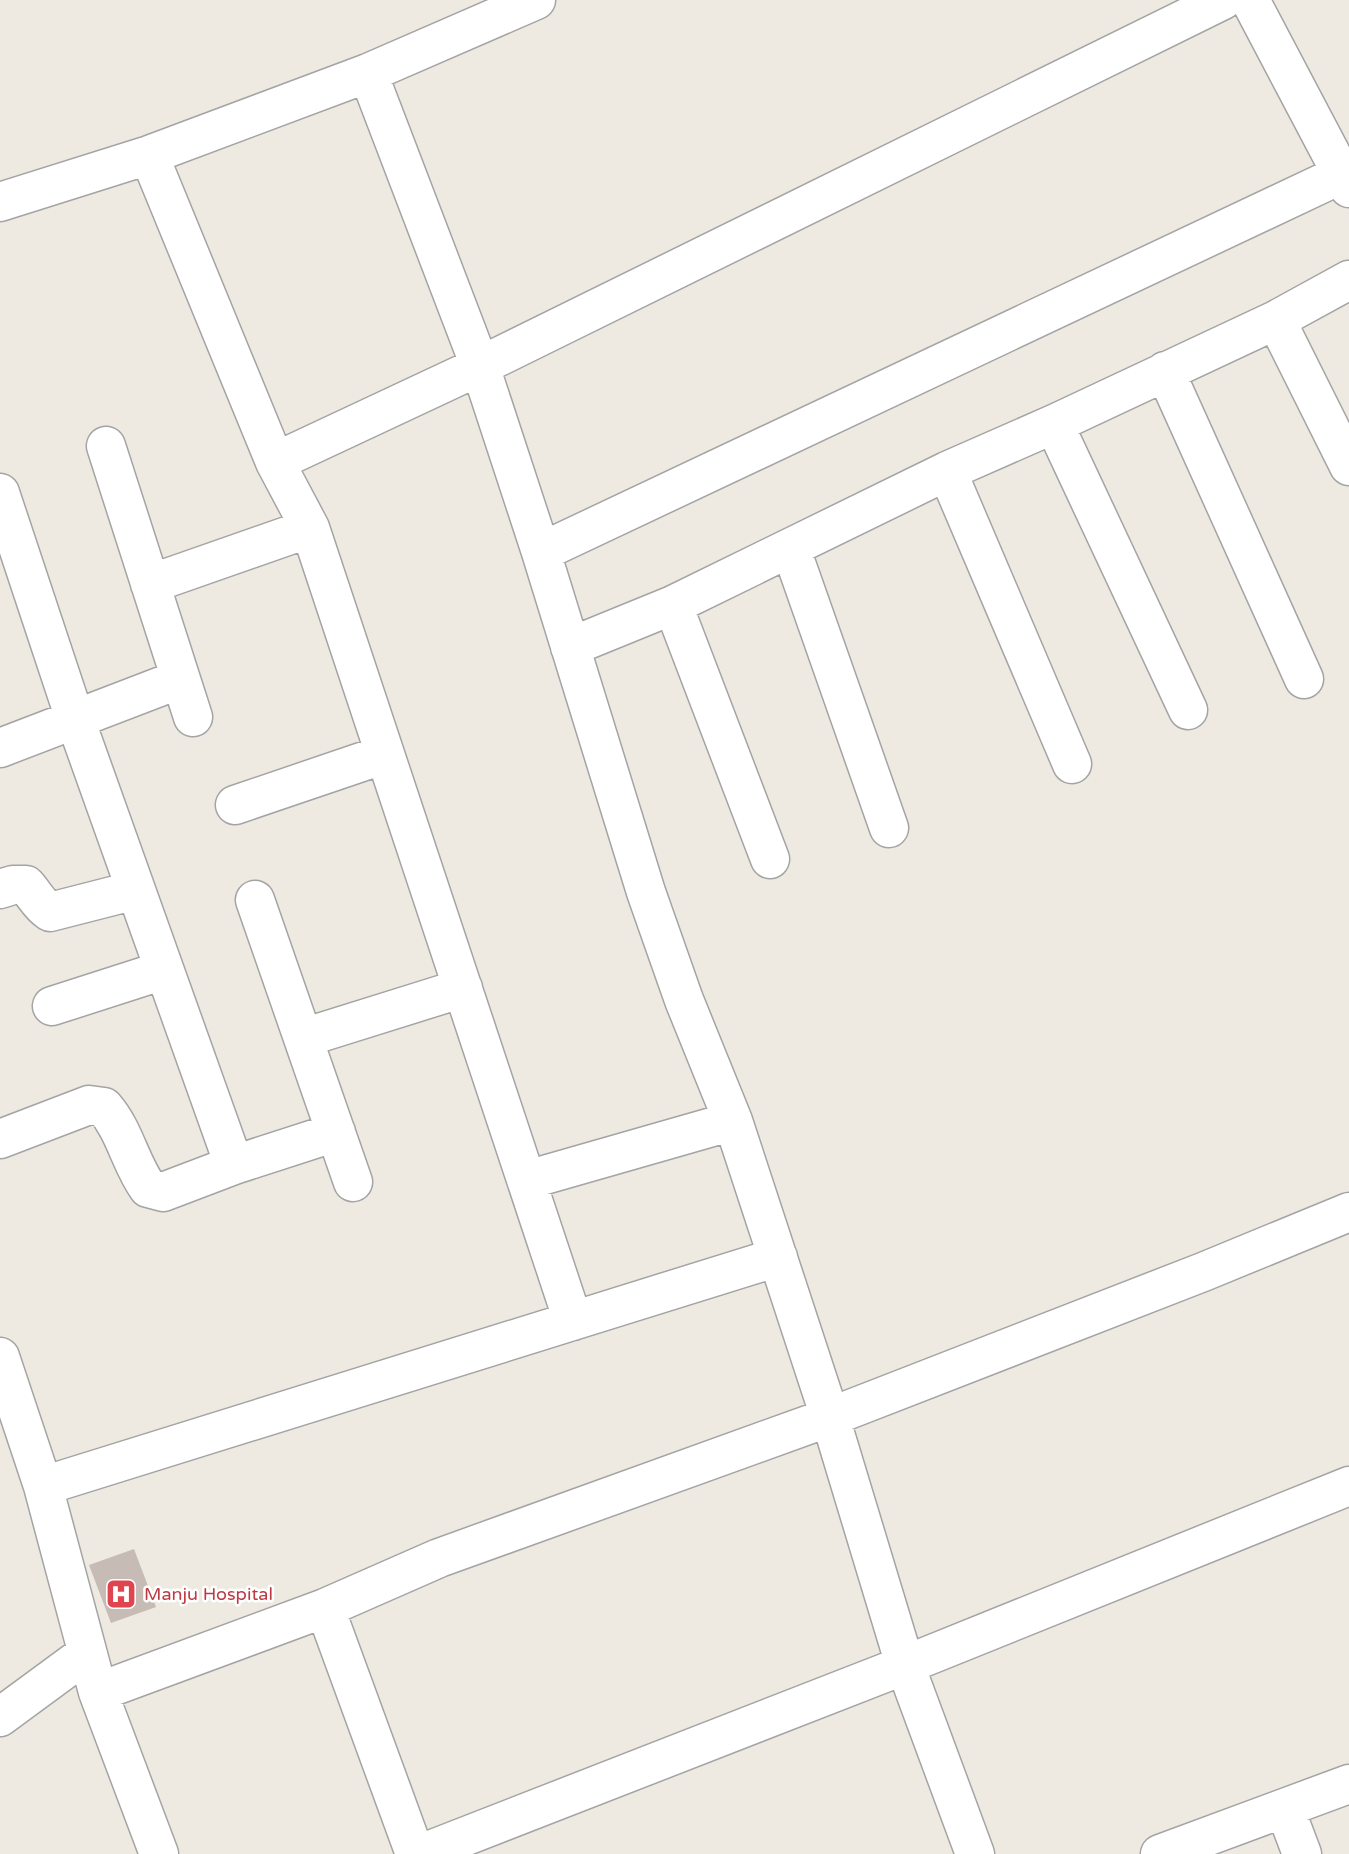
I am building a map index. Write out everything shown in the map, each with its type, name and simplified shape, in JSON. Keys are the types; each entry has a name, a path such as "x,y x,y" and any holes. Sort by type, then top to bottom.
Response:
{"street":[{"path":"0,201 149,155 368,73 537,0"},
{"path":"275,462 480,366 1223,0"},
{"path":"541,552 1342,163 1250,0"},
{"path":"368,73 480,366 541,552 646,892 684,1000 733,1121 830,1418 905,1665 975,1854"},
{"path":"149,155 275,462 310,528 573,1321"},
{"path":"570,647 673,605 947,471 1276,320 1349,280"},
{"path":"1276,320 1349,466"},
{"path":"1165,371 1304,679"},
{"path":"1054,424 1188,710"},
{"path":"106,446 193,717"},
{"path":"947,471 1072,764"},
{"path":"0,493 75,719 234,1165"},
{"path":"150,584 310,528"},
{"path":"791,549 889,828"},
{"path":"673,605 770,859"},
{"path":"0,748 180,678"},
{"path":"235,806 385,754"},
{"path":"0,889 26,885 34,893 39,905 50,912 136,890"},
{"path":"256,900 353,1182"},
{"path":"52,1006 164,970"},
{"path":"303,1038 463,988"},
{"path":"0,1139 89,1105 104,1107 117,1122 138,1174 148,1188 163,1192 234,1165 336,1132"},
{"path":"527,1180 733,1121"},
{"path":"98,1692 325,1608 439,1558 830,1418 1349,1212"},
{"path":"43,1486 778,1257"},
{"path":"0,1357 43,1486 98,1692 159,1854"},
{"path":"420,1854 905,1665 1349,1486"},
{"path":"325,1608 415,1854"},
{"path":"0,1717 87,1653"},
{"path":"1160,1854 1349,1784"},
{"path":"1285,1809 1302,1854"}],"building":[{"path":"134,1549 156,1607 111,1623 89,1565"}],"place":[{"name":"Manju Hospital","path":"121,1594"}]}
